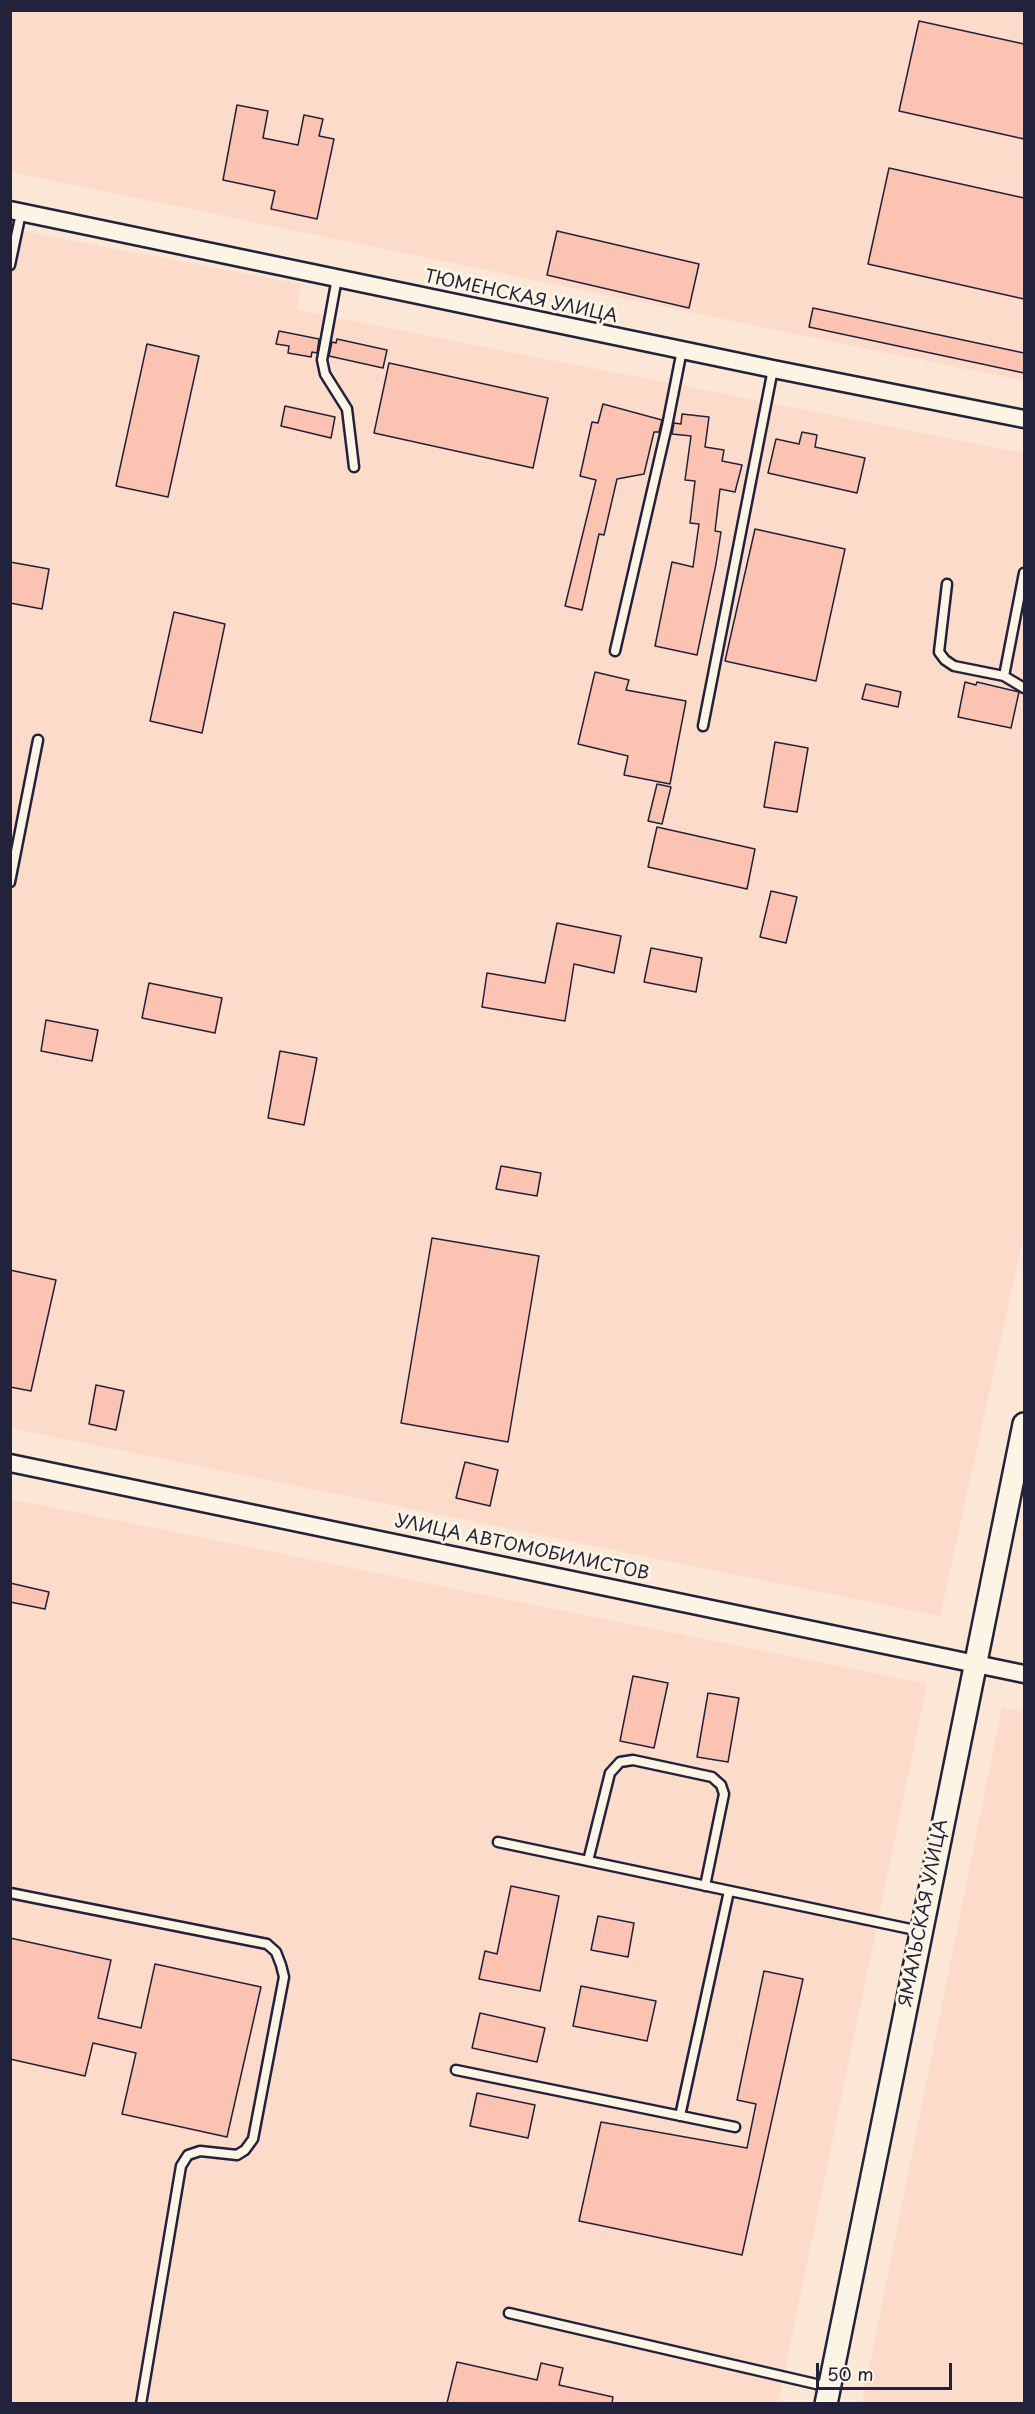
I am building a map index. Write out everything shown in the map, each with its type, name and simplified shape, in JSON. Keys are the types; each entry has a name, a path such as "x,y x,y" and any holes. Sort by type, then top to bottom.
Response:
{"street":[{"name":"ТЮМЕНСКАЯ УЛИЦА","path":"16,212 1024,419"},
{"name":"ЯМАЛЬСКАЯ УЛИЦА","path":"828,2395 1024,1424"},
{"name":"УЛИЦА АВТОМОБИЛИСТОВ","path":"10,1463 1024,1674"}],"lane":[{"path":"10,265 16,212"},
{"path":"337,278 322,360 325,374 347,409 354,467"},
{"path":"615,651 667,426 682,350"},
{"path":"702,726 773,369"},
{"path":"1004,676 1024,573"},
{"path":"948,584 939,652 954,666 1004,676 1024,688"},
{"path":"10,882 38,740"},
{"path":"588,1861 610,1773 620,1762 633,1760 712,1777 721,1785 724,1794 705,1886"},
{"path":"498,1842 920,1931"},
{"path":"680,2116 729,1891"},
{"path":"10,1893 267,1944 276,1952 281,1965 284,1977 253,2139 245,2150 237,2155 200,2151 188,2155 181,2166 141,2403"},
{"path":"456,2070 735,2127"},
{"path":"509,2313 828,2395"}],"shaded area":[{"path":"11,11 1024,11 1024,381 11,172"},
{"path":"10,229 301,284 297,310 1024,453 1024,1234 940,1616 11,1428"},
{"path":"10,1499 927,1684 778,2403 11,2403"},
{"path":"1002,1707 1024,1712 1024,2403 862,2403"}],"building":[{"path":"919,21 1024,44 1024,139 899,111"},
{"path":"237,105 268,111 263,138 298,145 304,115 323,119 319,136 334,139 317,219 271,209 275,191 223,180"},
{"path":"889,168 1024,198 1024,299 868,264"},
{"path":"557,231 699,264 689,308 547,275"},
{"path":"813,308 1024,353 1024,373 809,327"},
{"path":"279,331 319,339 317,353 312,352 311,357 288,353 289,346 276,344"},
{"path":"337,339 387,350 383,368 329,356 332,342 336,343"},
{"path":"147,344 199,356 168,497 116,486"},
{"path":"389,363 548,398 533,468 374,433"},
{"path":"603,404 662,420 659,432 654,432 644,474 617,479 604,535 599,534 582,610 565,606 596,480 580,476 592,422 598,423"},
{"path":"285,406 335,417 331,438 281,426"},
{"path":"682,414 709,417 705,447 724,450 722,461 742,465 735,492 720,489 715,531 721,532 697,655 655,646 672,562 693,567 699,524 690,523 695,481 685,480 691,436 672,434 674,423 681,424"},
{"path":"802,432 817,435 815,447 865,458 857,493 768,473 776,439 799,444"},
{"path":"755,529 845,549 816,681 725,661"},
{"path":"10,562 49,569 42,609 10,603"},
{"path":"174,612 225,624 202,733 150,721"},
{"path":"595,672 629,680 626,690 686,701 670,784 624,775 628,756 578,744"},
{"path":"965,682 976,685 977,682 1019,692 1011,728 958,717"},
{"path":"866,684 901,692 898,707 862,699"},
{"path":"775,742 808,748 797,812 764,807"},
{"path":"657,784 671,787 662,824 648,821"},
{"path":"657,827 755,849 747,889 648,867"},
{"path":"771,891 797,897 786,943 760,937"},
{"path":"557,923 621,936 614,973 574,964 565,1021 482,1007 487,973 545,983"},
{"path":"651,948 702,958 696,992 644,982"},
{"path":"149,983 222,998 215,1033 142,1018"},
{"path":"46,1020 98,1030 92,1061 41,1051"},
{"path":"280,1051 317,1058 304,1125 268,1118"},
{"path":"501,1166 541,1173 537,1196 496,1189"},
{"path":"432,1238 539,1256 508,1442 401,1423"},
{"path":"10,1270 56,1280 31,1391 10,1387"},
{"path":"96,1385 124,1391 116,1430 89,1424"},
{"path":"465,1462 498,1470 490,1506 456,1498"},
{"path":"10,1583 49,1592 45,1609 10,1602"},
{"path":"633,1676 668,1683 654,1748 620,1741"},
{"path":"708,1693 739,1698 728,1762 697,1757"},
{"path":"511,1886 559,1896 540,1991 479,1979 485,1951 497,1954"},
{"path":"598,1916 634,1923 628,1957 591,1950"},
{"path":"10,1938 111,1960 98,2018 141,2028 155,1964 261,1987 227,2137 122,2114 136,2053 93,2043 85,2076 10,2059"},
{"path":"764,1971 803,1979 742,2255 579,2221 601,2122 747,2148 756,2104 737,2100"},
{"path":"581,1986 656,2001 647,2041 573,2026"},
{"path":"480,2013 545,2028 537,2062 472,2048"},
{"path":"477,2093 535,2105 528,2138 470,2126"},
{"path":"457,2362 537,2380 541,2363 563,2368 559,2385 613,2397 612,2403 447,2403"}]}
